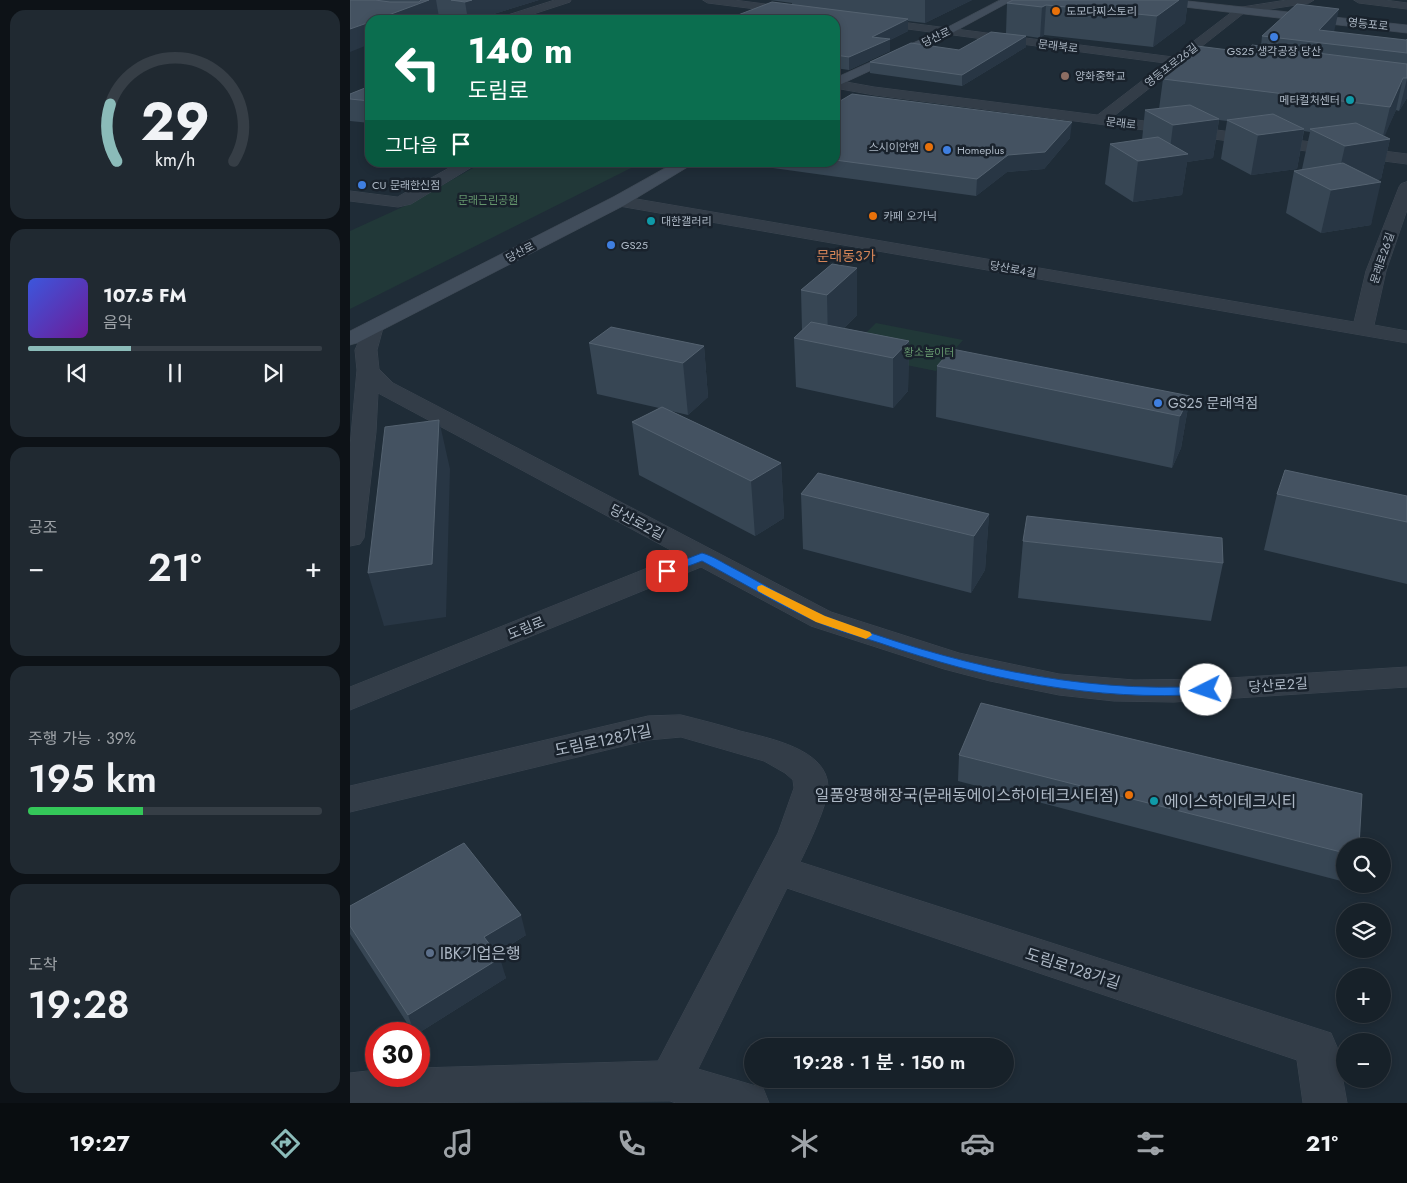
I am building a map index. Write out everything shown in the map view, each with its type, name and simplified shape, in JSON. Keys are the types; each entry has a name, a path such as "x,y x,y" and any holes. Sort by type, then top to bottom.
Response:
{"main road":[{"name":"당산로","path":"840,82 948,31 1008,0"},
{"name":"영등포로","path":"1150,0 1407,29"},
{"name":"당산로","path":"361,333 619,201 679,167"}],"street":[{"path":"519,15 566,0"},
{"path":"708,0 803,12"},
{"path":"743,15 782,0"},
{"path":"1241,10 1309,0"},
{"path":"1359,0 1407,6"},
{"name":"영등포로26길","path":"1100,120 1241,10"},
{"name":"문래북로","path":"862,20 1234,68"},
{"name":"문래로","path":"840,85 874,91 1407,159"},
{"path":"350,196 398,202 463,167"},
{"name":"문래로26길","path":"1362,330 1376,271 1407,187"},
{"name":"당산로4길","path":"619,201 1407,337"},
{"path":"350,538 364,432 368,370 366,350 361,333"},
{"name":"당산로2길","path":"368,370 385,388 820,619 936,658 1033,679 1094,689 1169,692 1407,677"},
{"name":"도림로","path":"350,699 702,556"},
{"name":"도림로128가길","path":"350,799 648,728 681,726 775,752 797,764 808,775 811,788 796,834 670,1081"},
{"name":"도림로128가길","path":"778,870 1316,1047 1325,1103"},
{"path":"350,1094 378,1090 670,1081 747,1103"}],"green space":[{"name":"문래근린공원","path":"475,167 633,167 350,309 350,231 409,204"},
{"name":"황소놀이터","path":"876,323 963,340 936,371 846,353"}],"building":[{"path":"350,0 419,2 421,0 429,0 388,15 365,15 365,24 350,29"},
{"path":"451,0 472,0 465,2"},
{"path":"1013,0 1179,0 1157,16 1007,3"},
{"path":"772,2 908,19 872,37 890,39 849,57 840,56 840,15 738,15"},
{"path":"1297,4 1339,9 1319,30 1407,39 1407,53 1262,36"},
{"path":"991,32 1026,36 962,75 870,62 911,43 959,50"},
{"path":"1252,45 1407,64 1407,78 1403,78 1390,107 1163,79 1197,46 1245,52"},
{"path":"365,88 365,100 350,99 350,94"},
{"name":"Homeplus","path":"852,94 1072,122 1045,152 1008,155 977,179 840,161 840,101"},
{"path":"1190,105 1219,119 1173,125 1145,110"},
{"path":"1273,114 1304,129 1258,135 1227,120"},
{"path":"1356,123 1390,139 1345,146 1310,129"},
{"path":"1158,137 1188,154 1138,161 1110,144"},
{"path":"1343,163 1381,182 1331,190 1294,171"},
{"path":"832,264 857,268 827,295 801,290"},
{"path":"811,322 909,341 893,358 794,338"},
{"path":"611,327 704,346 683,363 589,343"},
{"path":"952,349 1190,396 1180,416 937,366"},
{"path":"662,407 781,463 751,481 632,422"},
{"path":"439,420 432,564 368,573 385,427"},
{"path":"1285,470 1407,496 1407,522 1277,494"},
{"path":"818,473 989,514 974,536 801,494"},
{"path":"1027,516 1222,538 1223,563 1023,541"},
{"path":"981,703 1362,794 1359,838 1336,838 1336,851 959,755"},
{"path":"464,843 521,915 484,937 500,958 408,1015 350,926 350,906"}],"slow traffic":[{"path":"762,588 820,619 866,635"}],"place":[{"name":"도모다찌스토리","path":"1056,11"},
{"name":"GS25 생각공장 당산","path":"1274,37"},
{"name":"양화중학교","path":"1065,76"},
{"name":"메타컬처센터","path":"1350,100"},
{"name":"스시이안앤","path":"929,147"},
{"name":"Homeplus","path":"947,150"},
{"name":"CU 문래한신점","path":"362,185"},
{"name":"카페 오가닉","path":"873,216"},
{"name":"대한갤러리","path":"651,221"},
{"name":"GS25","path":"611,245"},
{"name":"GS25 문래역점","path":"1158,403"},
{"name":"일품양평해장국(문래동에이스하이테크시티점)","path":"1129,795"},
{"name":"에이스하이테크시티","path":"1154,801"},
{"name":"IBK기업은행","path":"430,953"}],"district":[{"name":"문래동3가","path":"846,256"}],"route":[{"path":"667,571 702,556 820,619 936,658 1024,678 1094,689 1169,692 1206,690"}]}
